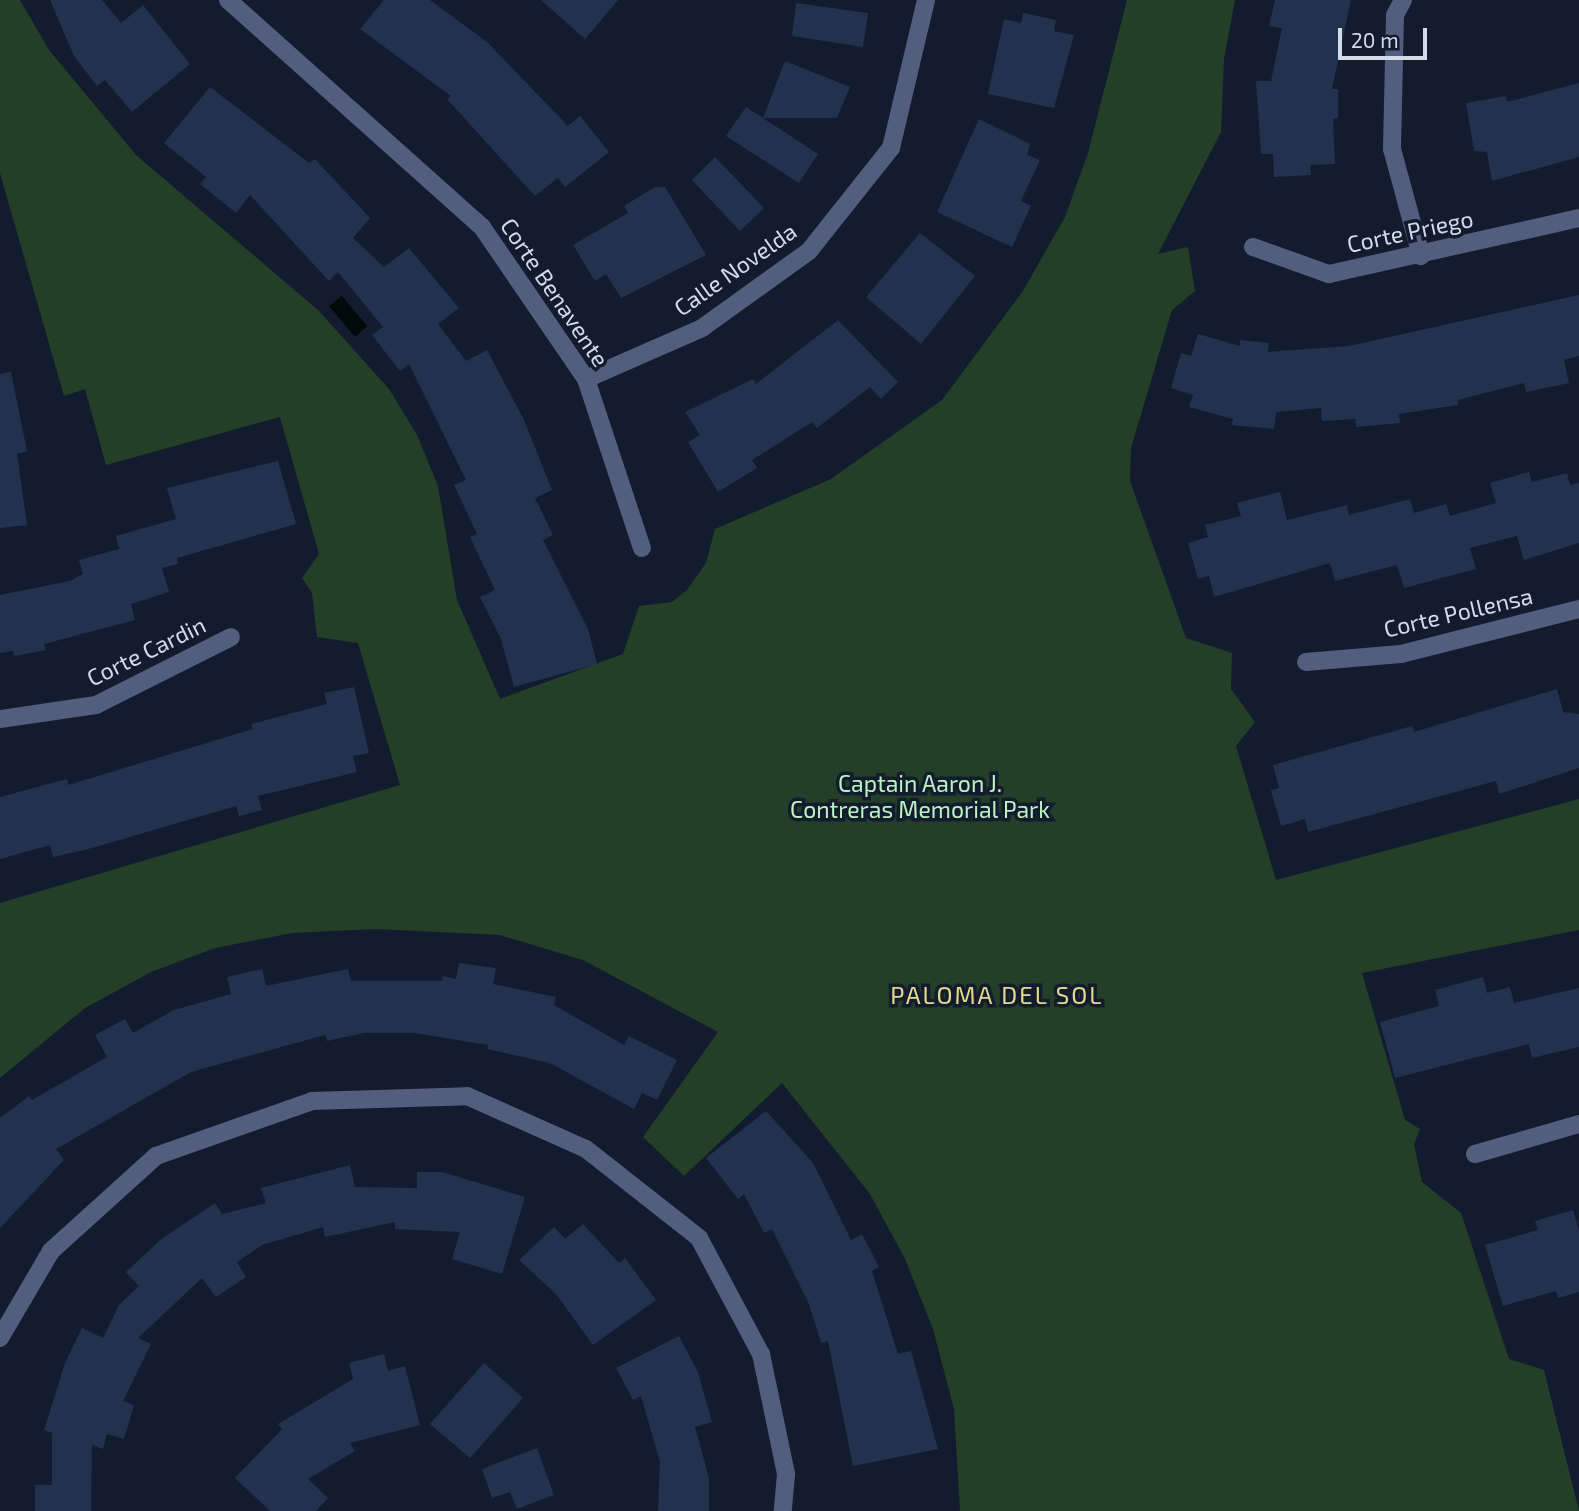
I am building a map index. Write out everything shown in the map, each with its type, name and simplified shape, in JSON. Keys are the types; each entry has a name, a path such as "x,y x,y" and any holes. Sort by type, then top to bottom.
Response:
{"street":[{"name":"Corte Benavente","path":"228,0 482,227 586,379 642,548"},
{"name":"Calle Novelda","path":"586,379 702,328 809,251 891,148 926,0"},
{"path":"1403,0 1395,15 1392,149 1421,256"},
{"name":"Corte Priego","path":"1253,247 1329,274 1421,256 1579,218"},
{"name":"Corte Pollensa","path":"1306,662 1401,654 1579,609"},
{"name":"Corte Cardin","path":"0,719 96,705 231,637"},
{"path":"0,1338 51,1251 156,1156 312,1101 467,1096 586,1149 699,1238 761,1354 786,1474 783,1511"},
{"path":"1475,1154 1579,1124"}],"green space":[{"name":"Captain Aaron J. Contreras Memorial Park","path":"0,0 20,0 49,50 136,155 319,311 389,389 417,435 438,486 457,600 500,699 623,654 639,606 672,602 687,590 706,563 715,529 831,479 942,400 1023,291 1065,217 1088,153 1127,0 1235,0 1224,59 1221,132 1158,254 1188,247 1195,291 1172,310 1131,448 1130,481 1186,638 1232,653 1231,689 1255,722 1236,746 1276,880 1579,799 1579,930 1362,973 1405,1120 1420,1129 1414,1144 1422,1182 1461,1213 1509,1359 1544,1370 1579,1511 960,1511 954,1409 933,1329 905,1259 870,1194 782,1083 684,1176 643,1137 718,1032 583,960 500,935 375,929 292,933 215,948 151,972 85,1008 0,1078 0,903 400,785 358,643 317,637 312,593 302,578 319,554 280,417 106,465 85,389 64,396 0,173"}],"shaded area":[{"path":"342,296 367,326 355,337 329,306"}],"building":[{"path":"50,0 102,0 121,23 143,5 190,64 132,112 105,80 97,86 74,56"},
{"path":"384,0 430,0 487,42 568,126 580,116 609,152 565,187 558,178 535,196 447,99 451,96 360,29"},
{"path":"541,0 618,0 585,39"},
{"path":"1275,0 1351,0 1332,89 1338,89 1338,118 1333,119 1335,164 1310,165 1311,175 1274,177 1273,154 1261,154 1256,81 1271,81 1282,28 1269,26"},
{"path":"796,3 868,13 863,47 792,36"},
{"path":"1023,13 1056,20 1054,31 1074,35 1054,108 988,94 1004,19 1021,23"},
{"path":"785,61 850,87 837,118 763,118"},
{"path":"1579,83 1579,157 1492,181 1487,152 1474,151 1466,103 1506,96 1507,102"},
{"path":"210,87 309,163 315,159 370,218 353,238 384,267 409,248 459,308 438,324 466,361 487,350 524,420 552,490 535,498 553,535 543,540 588,629 597,664 514,687 501,639 480,597 495,590 470,537 477,534 454,485 466,480 409,364 400,371 372,335 383,327 338,272 329,281 250,195 236,213 200,184 206,177 164,143"},
{"path":"746,107 818,154 799,183 726,136"},
{"path":"979,119 1030,144 1027,155 1040,160 1021,201 1031,206 1012,247 937,212"},
{"path":"715,157 764,208 740,231 692,180"},
{"path":"655,187 665,187 706,255 621,298 606,274 595,281 573,245 628,213 624,206"},
{"path":"920,233 975,276 921,344 866,297"},
{"path":"1579,295 1579,356 1564,360 1569,383 1526,392 1524,383 1458,400 1458,405 1399,414 1400,423 1356,427 1355,419 1322,421 1321,408 1276,412 1274,429 1232,425 1233,419 1189,407 1193,395 1171,388 1181,353 1191,356 1198,334 1240,346 1240,340 1269,343 1268,352 1349,346"},
{"path":"838,320 898,382 881,399 870,387 817,428 812,422 752,460 757,468 718,492 688,442 700,435 685,412 753,379 756,384"},
{"path":"11,372 27,451 17,454 27,525 0,528 0,374"},
{"path":"278,461 296,524 177,558 178,564 162,568 169,592 131,604 135,620 44,644 46,650 14,656 13,651 0,653 0,595 70,581 83,574 79,560 119,549 116,536 176,519 167,488"},
{"path":"1529,472 1532,482 1567,473 1570,485 1579,483 1579,543 1524,560 1517,536 1470,548 1476,569 1404,588 1397,565 1335,581 1330,563 1214,597 1209,576 1198,579 1188,543 1208,537 1205,525 1241,516 1237,503 1280,492 1287,520 1347,505 1349,515 1410,499 1414,513 1446,504 1450,516 1496,503 1490,483"},
{"path":"354,687 369,753 353,756 357,772 258,796 262,810 239,816 236,806 53,857 50,845 0,859 0,797 67,779 68,785 253,729 251,724 327,704 324,693"},
{"path":"1557,689 1563,712 1579,714 1579,768 1499,794 1496,781 1308,832 1305,819 1281,826 1271,790 1279,788 1273,765 1412,726 1414,732"},
{"path":"459,963 496,968 493,984 556,997 554,1005 624,1045 629,1036 677,1060 657,1100 642,1093 634,1109 550,1063 487,1049 488,1045 415,1033 364,1033 327,1041 325,1035 191,1072 56,1149 64,1160 0,1228 0,1118 29,1096 32,1100 107,1057 95,1035 125,1019 133,1033 174,1010 231,994 227,977 262,969 266,986 348,969 351,981 442,981 443,976 456,979"},
{"path":"1483,977 1487,993 1510,987 1514,1003 1579,988 1579,1047 1532,1058 1529,1044 1395,1078 1380,1022 1439,1006 1435,990"},
{"path":"766,1111 813,1163 851,1240 862,1234 879,1267 872,1271 898,1354 911,1351 938,1449 853,1466 828,1341 821,1343 809,1304 772,1229 764,1233 744,1194 738,1199 706,1158"},
{"path":"350,1165 355,1187 417,1188 417,1172 442,1172 525,1197 502,1274 452,1259 460,1232 395,1229 395,1222 325,1237 323,1227 262,1245 237,1262 246,1277 216,1297 202,1278 138,1338 151,1344 123,1401 134,1405 124,1439 107,1434 103,1449 92,1445 91,1511 35,1511 35,1485 52,1485 52,1433 44,1430 65,1363 82,1328 103,1338 119,1305 139,1286 126,1272 160,1240 215,1203 222,1214 266,1203 261,1188"},
{"path":"1573,1210 1579,1231 1579,1292 1558,1298 1556,1291 1503,1306 1485,1245 1538,1230 1535,1221"},
{"path":"583,1224 619,1263 625,1258 656,1300 593,1345 556,1294 519,1260 554,1227 565,1239"},
{"path":"679,1336 698,1372 712,1422 695,1427 709,1478 709,1511 658,1511 660,1462 641,1396 633,1400 616,1368"},
{"path":"384,1354 388,1371 405,1366 420,1425 350,1443 355,1451 308,1479 328,1498 316,1511 270,1511 235,1478 282,1429 278,1424 353,1379 349,1363"},
{"path":"484,1363 523,1398 470,1458 430,1424"},
{"path":"537,1448 554,1495 517,1509 510,1492 492,1498 482,1469"}],"district":[{"name":"PALOMA DEL SOL","path":"997,995"}]}
